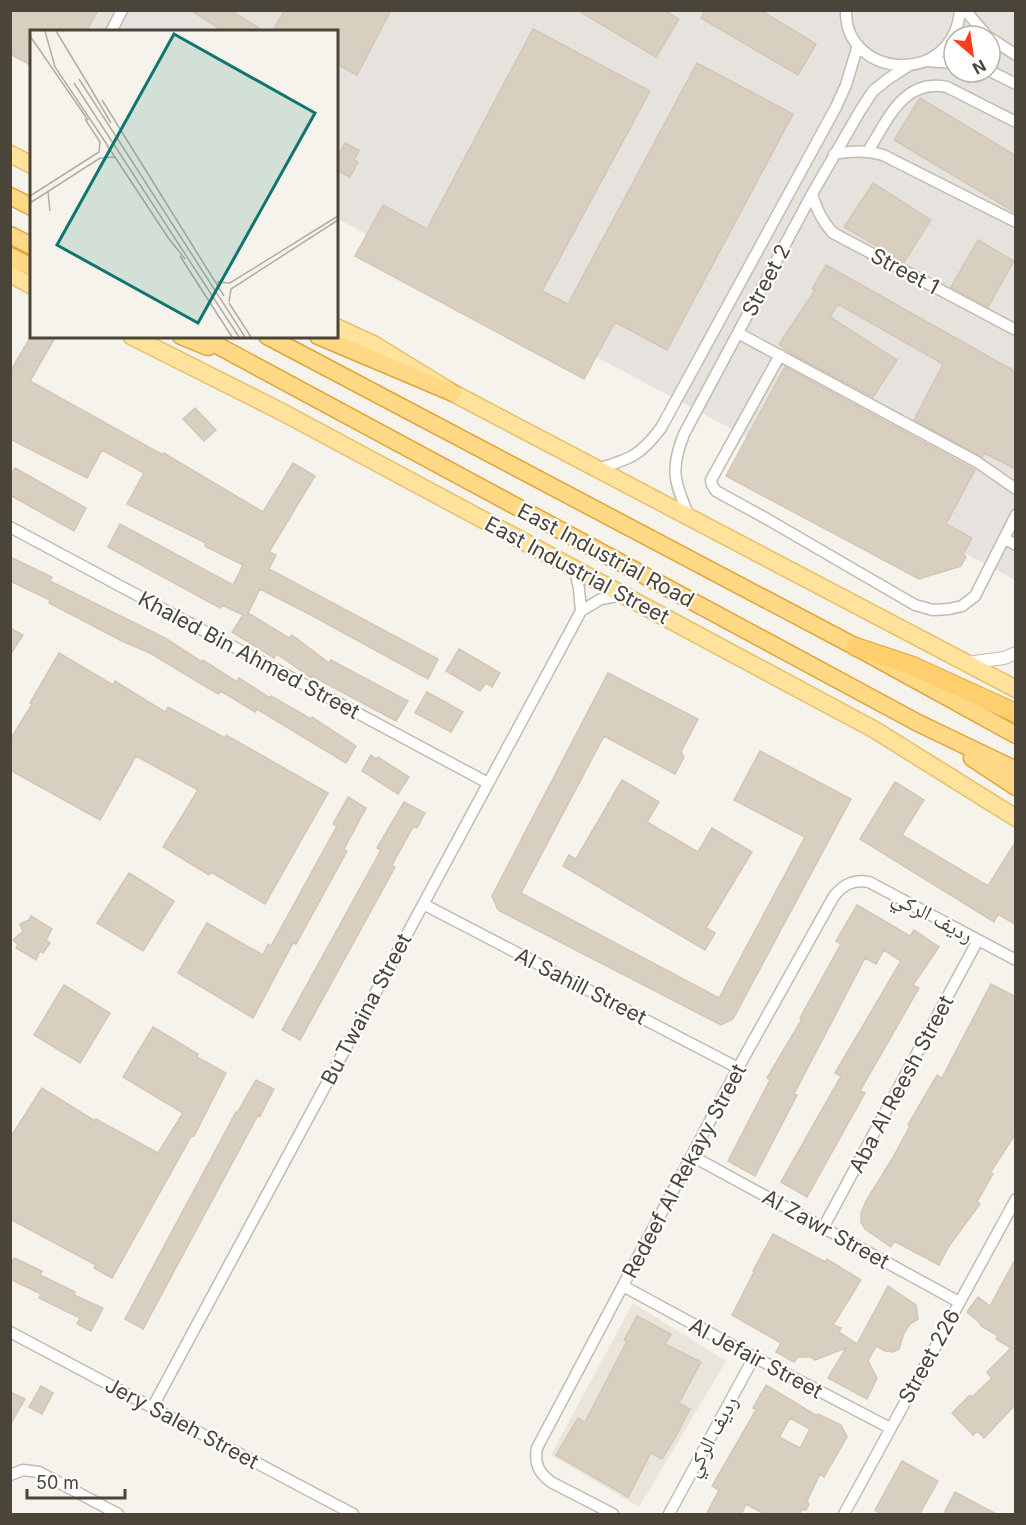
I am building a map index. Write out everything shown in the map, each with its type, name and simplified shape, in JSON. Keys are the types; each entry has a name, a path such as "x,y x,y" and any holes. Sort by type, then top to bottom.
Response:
{"highway":[{"path":"10,196 30,206"},
{"path":"10,235 30,245"},
{"path":"10,256 30,266"},
{"path":"186,338 248,362"},
{"name":"East Industrial Road","path":"204,338 918,723 1016,770"},
{"name":"East Industrial Road","path":"271,338 856,647 1016,735"},
{"path":"323,338 453,393"},
{"path":"856,647 914,666 1016,713"},
{"path":"918,723 1016,787"}],"main road":[{"path":"10,154 30,164"},
{"path":"10,274 30,285"},
{"path":"338,328 375,345 453,393 1016,689"},
{"name":"East Industrial Street","path":"134,338 284,413 875,730 911,750 1016,818"}],"street":[{"path":"112,30 122,10"},
{"path":"845,12 850,31 858,45 868,55 894,66 908,66 927,61 941,52 952,38 959,22 960,10"},
{"path":"965,10 977,24"},
{"name":"Street 2","path":"597,469 632,457 647,447 661,428 836,107 846,85 858,45"},
{"path":"1002,46 1016,55"},
{"path":"927,61 942,62"},
{"name":"Street 2","path":"690,516 680,495 674,465 684,434 834,154 873,91 908,66"},
{"path":"1002,77 1016,84"},
{"path":"868,151 902,99 923,87 935,85 947,87 1016,122"},
{"path":"834,154 868,151 883,155 1016,222"},
{"name":"Street 1","path":"812,194 821,217 833,233 1016,330"},
{"path":"738,333 977,462 1016,489"},
{"path":"780,356 711,480 712,486 717,491 915,605 933,610 962,606 975,596 1016,515"},
{"name":"Khaled Bin Ahmed Street","path":"10,527 488,783"},
{"path":"1004,538 1016,545"},
{"path":"574,569 581,611 601,599 624,594"},
{"name":"Bu Twaina Street","path":"152,1408 581,611"},
{"path":"963,663 1004,658 1016,653"},
{"name":"رديف الركي","path":"738,1068 834,896 849,883 859,880 869,882 1016,960"},
{"name":"Al Sahill Street","path":"423,904 738,1068"},
{"name":"Aba Al Reesh Street","path":"824,1228 978,940"},
{"name":"Redeef Al Rekayy Street","path":"623,1286 738,1068"},
{"name":"Al Zawr Street","path":"692,1156 959,1302"},
{"name":"Street 226","path":"844,1515 1016,1199"},
{"path":"614,1515 551,1482 543,1475 535,1458 537,1448 623,1286"},
{"name":"Al Jefair Street","path":"623,1286 890,1428"},
{"name":"Jery Saleh Street","path":"10,1332 152,1408 333,1510 353,1515"},
{"name":"رديف الركي","path":"669,1515 754,1357"},
{"path":"10,1475 22,1470 39,1472 117,1515"}],"shaded area":[{"path":"10,11 1015,11 1015,580 338,219 338,30 30,30"},
{"path":"633,1303 726,1361 639,1507 551,1455"}],"building":[{"path":"10,10 98,10 87,30 30,30 30,65 10,54"},
{"path":"190,10 230,10 262,30 222,30"},
{"path":"285,10 391,10 357,75 338,65 338,30 273,30"},
{"path":"577,10 663,10 679,19 656,57"},
{"path":"705,10 760,10 816,44 798,75 701,18"},
{"path":"533,29 650,91 542,291 568,304 697,63 793,114 667,350 615,322 584,379 355,256 383,205 427,229"},
{"path":"920,98 1016,156 1016,213 894,140"},
{"path":"345,143 359,150 354,160 358,162 350,177 338,171 338,157"},
{"path":"873,183 931,220 904,262 844,227"},
{"path":"978,240 1014,261 988,307 951,287"},
{"path":"826,265 1016,372 1016,469 984,453 982,457 914,420 943,364 838,304 830,317 897,360 873,397 792,354 779,344 815,290 812,289"},
{"path":"30,338 55,338 30,381 163,455 164,453 263,512 293,463 315,476 269,552 276,555 269,569 438,659 428,679 260,589 248,613 289,638 292,635 329,663 331,660 408,701 396,721 312,676 311,678 277,654 274,658 232,632 243,615 222,605 220,608 108,547 120,524 233,585 243,565 205,546 206,543 127,504 144,473 102,450 87,478 10,439 10,372"},
{"path":"785,367 975,470 946,524 972,538 963,554 966,557 961,566 919,579 726,476"},
{"path":"195,408 216,430 204,441 183,419"},
{"path":"15,468 86,508 74,531 10,495 10,477"},
{"path":"10,557 52,577 50,581 165,638 237,682 239,678 270,698 271,696 311,719 312,717 356,746 346,763 257,709 255,712 221,691 218,694 150,653 49,603 50,600 10,581"},
{"path":"10,628 23,635 10,655"},
{"path":"459,649 500,673 492,687 486,683 480,691 446,671"},
{"path":"59,653 113,685 115,681 165,712 168,707 225,738 226,735 328,793 265,904 211,872 209,875 163,847 198,790 136,756 100,820 10,770 10,740"},
{"path":"608,673 698,719 681,752 684,757 675,774 604,736 521,893 719,998 805,837 734,800 760,751 851,799 733,1019 721,1025 498,910 492,896"},
{"path":"427,692 463,712 451,732 415,713"},
{"path":"371,755 409,777 398,794 362,771"},
{"path":"622,780 659,802 647,822 698,852 712,828 752,852 706,928 715,933 705,950 563,866 569,855 576,859"},
{"path":"895,782 924,800 902,835 988,886 1016,841 1016,925 998,914 994,922 860,839"},
{"path":"348,797 366,808 344,849 347,851 296,944 293,943 253,1018 178,973 207,923 263,955 268,944 271,946 337,826 333,824"},
{"path":"404,802 425,813 417,828 413,827 392,865 395,867 300,1040 282,1030 381,850 377,848"},
{"path":"129,873 174,901 143,951 97,923"},
{"path":"857,905 910,936 914,930 939,947 913,985 919,988 860,1091 865,1093 807,1197 781,1182 841,1076 835,1073 901,961 884,950 876,964 865,958 794,1094 797,1095 755,1176 728,1161 770,1080 767,1078 802,1019 800,1018 841,944 836,941"},
{"path":"31,916 52,929 46,940 50,943 43,953 40,951 36,960 16,948 18,945 13,940 23,931 20,924 29,920"},
{"path":"991,984 1016,997 1016,1133 990,1173 993,1174 977,1202 980,1204 949,1246 939,1265 894,1241 891,1247 865,1229 861,1222 861,1213 937,1075 942,1078"},
{"path":"64,985 110,1013 80,1063 34,1035"},
{"path":"153,1027 198,1054 197,1057 226,1073 194,1136 192,1135 112,1278 94,1268 96,1265 10,1219 10,1138 42,1088 95,1121 96,1119 158,1153 183,1113 123,1077"},
{"path":"256,1080 274,1089 143,1329 125,1319 236,1112"},
{"path":"773,1234 825,1262 827,1259 861,1280 833,1325 841,1328 839,1332 857,1344 888,1286 916,1305 918,1319 910,1324 904,1333 899,1349 893,1352 885,1351 876,1346 868,1361 877,1378 867,1399 828,1378 846,1348 815,1360 811,1357 798,1357 794,1362 776,1352 781,1343 732,1315"},
{"path":"14,1258 42,1271 40,1275 75,1292 74,1295 103,1308 91,1331 77,1324 80,1318 39,1298 41,1294 10,1279 10,1266"},
{"path":"1016,1258 1016,1404 984,1438 977,1431 973,1435 952,1413 992,1378 987,1372 1011,1348 996,1339 998,1336 980,1325 967,1312 978,1297 990,1306"},
{"path":"637,1316 671,1334 665,1344 701,1362 679,1403 690,1409 676,1436 662,1459 651,1453 628,1497 556,1455 578,1418 585,1422 627,1341 624,1340"},
{"path":"766,1385 817,1416 818,1414 841,1425 847,1437 824,1477 820,1474 807,1501 809,1504 806,1510 801,1510 799,1515 766,1515 746,1504 741,1515 706,1515 719,1490 712,1486 756,1410 753,1408","holes":["790,1418 810,1429 800,1448 779,1437"]},
{"path":"41,1386 53,1393 42,1414 29,1407"},
{"path":"10,1392 25,1399 10,1425"},
{"path":"902,1461 938,1481 919,1515 882,1515 875,1510"},
{"path":"955,1492 998,1515 943,1515"}]}
